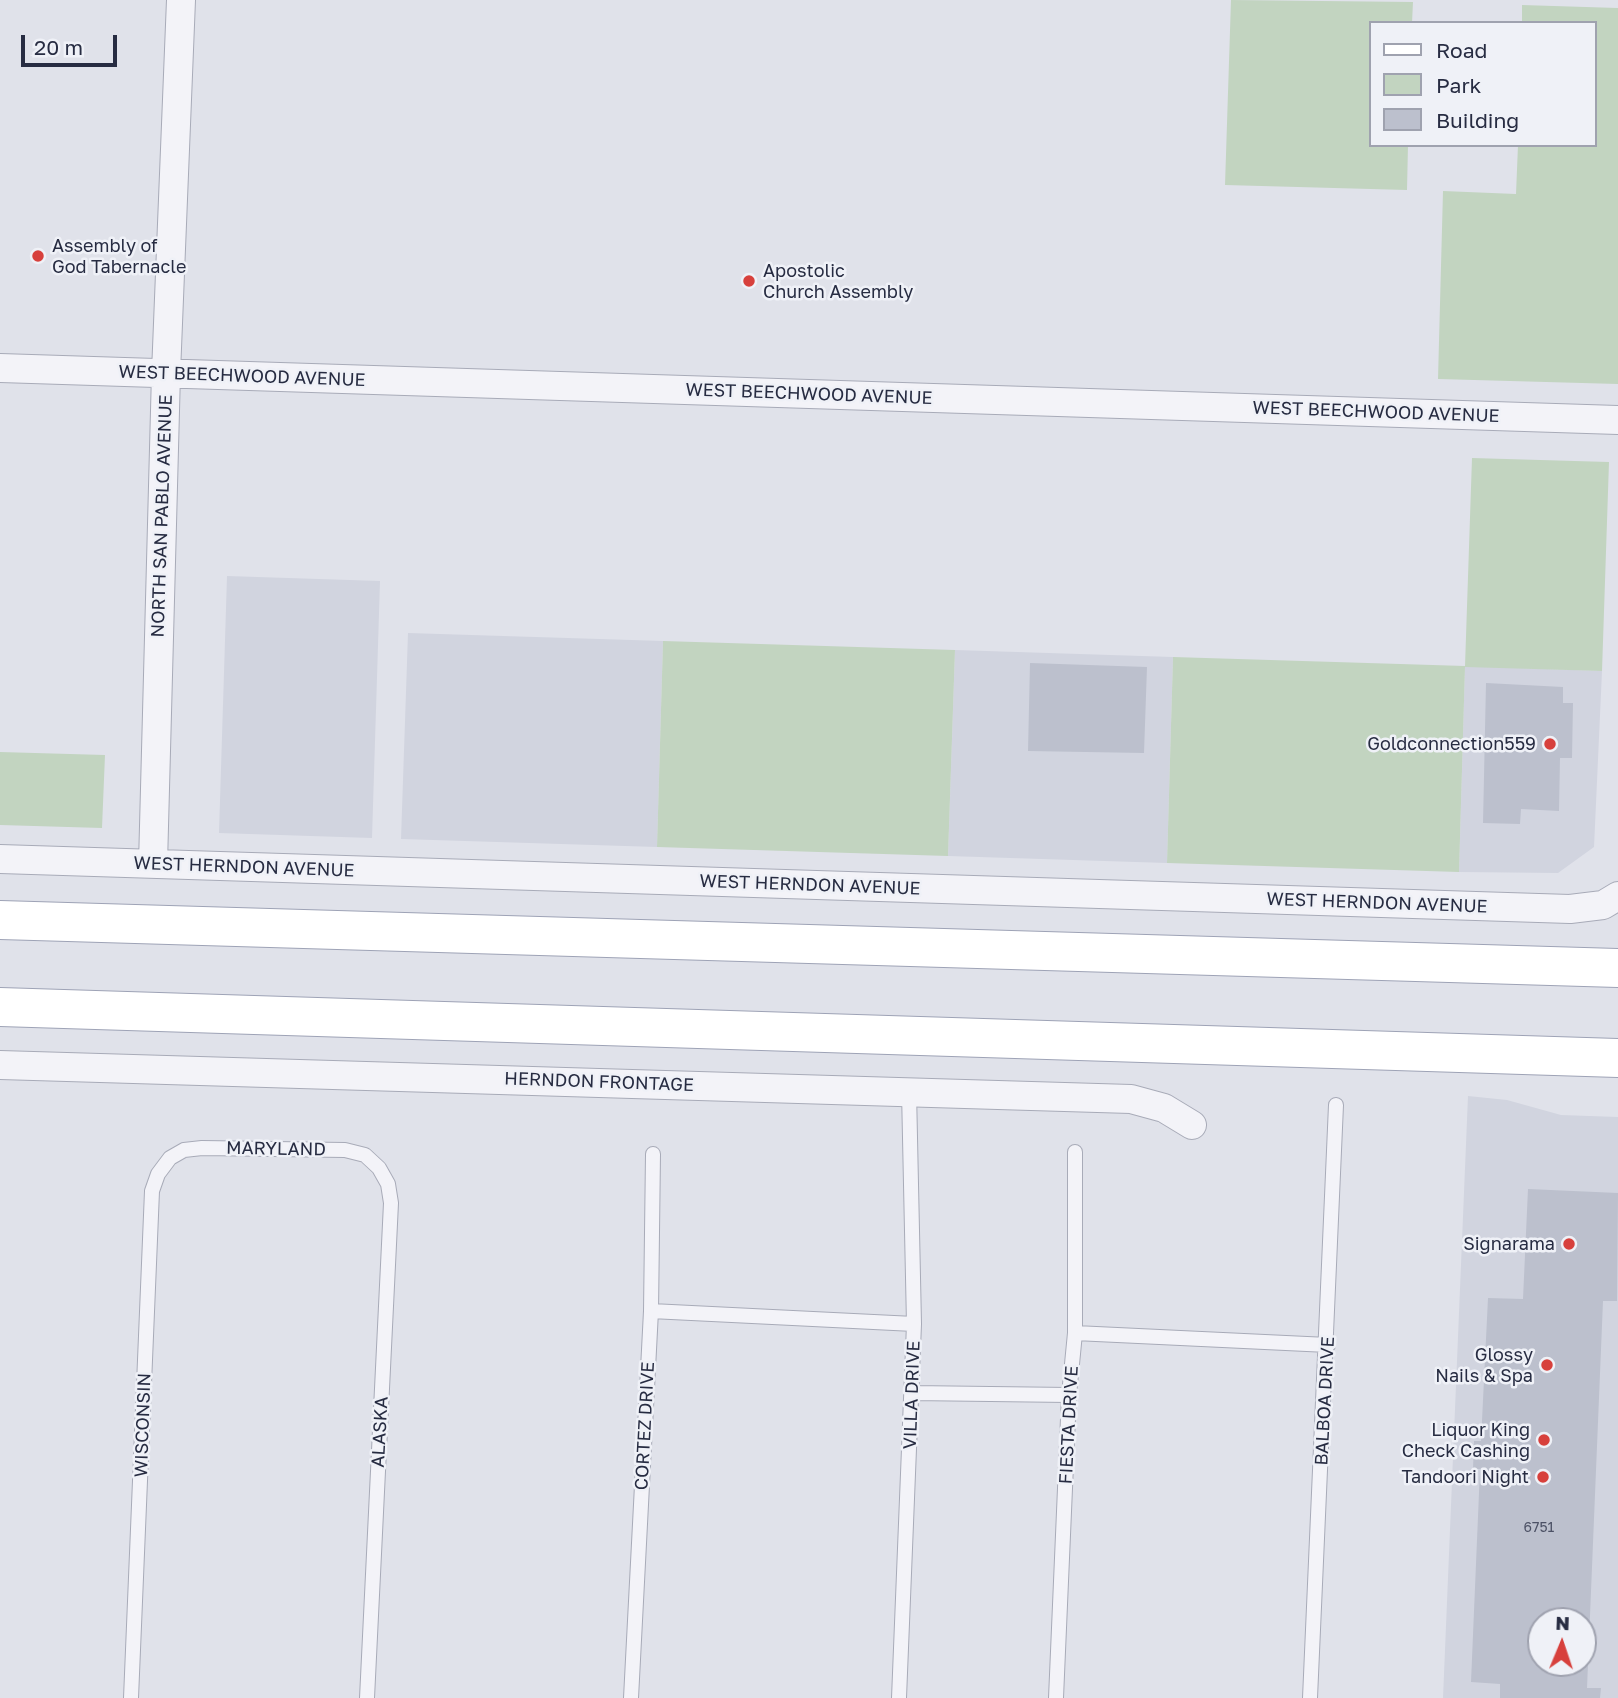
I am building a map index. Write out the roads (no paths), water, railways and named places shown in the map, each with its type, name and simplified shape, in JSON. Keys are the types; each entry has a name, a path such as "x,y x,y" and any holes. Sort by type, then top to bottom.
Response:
{"main road":[{"path":"0,920 1618,968"},
{"path":"0,1007 1618,1058"}],"street":[{"name":"NORTH SAN PABLO AVENUE","path":"153,864 166,373 181,0"},
{"name":"WEST BEECHWOOD AVENUE","path":"0,368 1618,420"},
{"name":"WEST HERNDON AVENUE","path":"0,859 1570,909 1603,905 1618,896"},
{"name":"HERNDON FRONTAGE","path":"0,1065 1131,1099 1164,1108 1192,1125"}],"lane":[{"name":"VILLA DRIVE","path":"899,1698 914,1324 909,1091"},
{"name":"BALBOA DRIVE","path":"1310,1698 1328,1345 1336,1105"},
{"name":"MARYLAND","path":"170,1158 184,1150 202,1147 345,1150 365,1155 379,1168"},
{"name":"FIESTA DRIVE","path":"1056,1698 1069,1395 1075,1333 1075,1152"},
{"name":"CORTEZ DRIVE","path":"631,1698 651,1311 653,1154"},
{"name":"WISCONSIN","path":"131,1698 152,1192 158,1174 170,1158"},
{"name":"ALASKA","path":"367,1698 391,1203 388,1184 379,1168"},
{"path":"651,1311 914,1324"},
{"path":"1075,1333 1328,1345"},
{"path":"912,1393 1069,1395"}],"place":[{"name":"Assembly of God Tabernacle","path":"38,256"},
{"name":"Apostolic Church Assembly","path":"749,281"},
{"name":"Goldconnection559","path":"1550,744"},
{"name":"Signarama","path":"1569,1244"},
{"name":"Glossy Nails & Spa","path":"1547,1365"},
{"name":"Liquor King Check Cashing","path":"1544,1440"},
{"name":"Tandoori Night","path":"1543,1477"}]}
